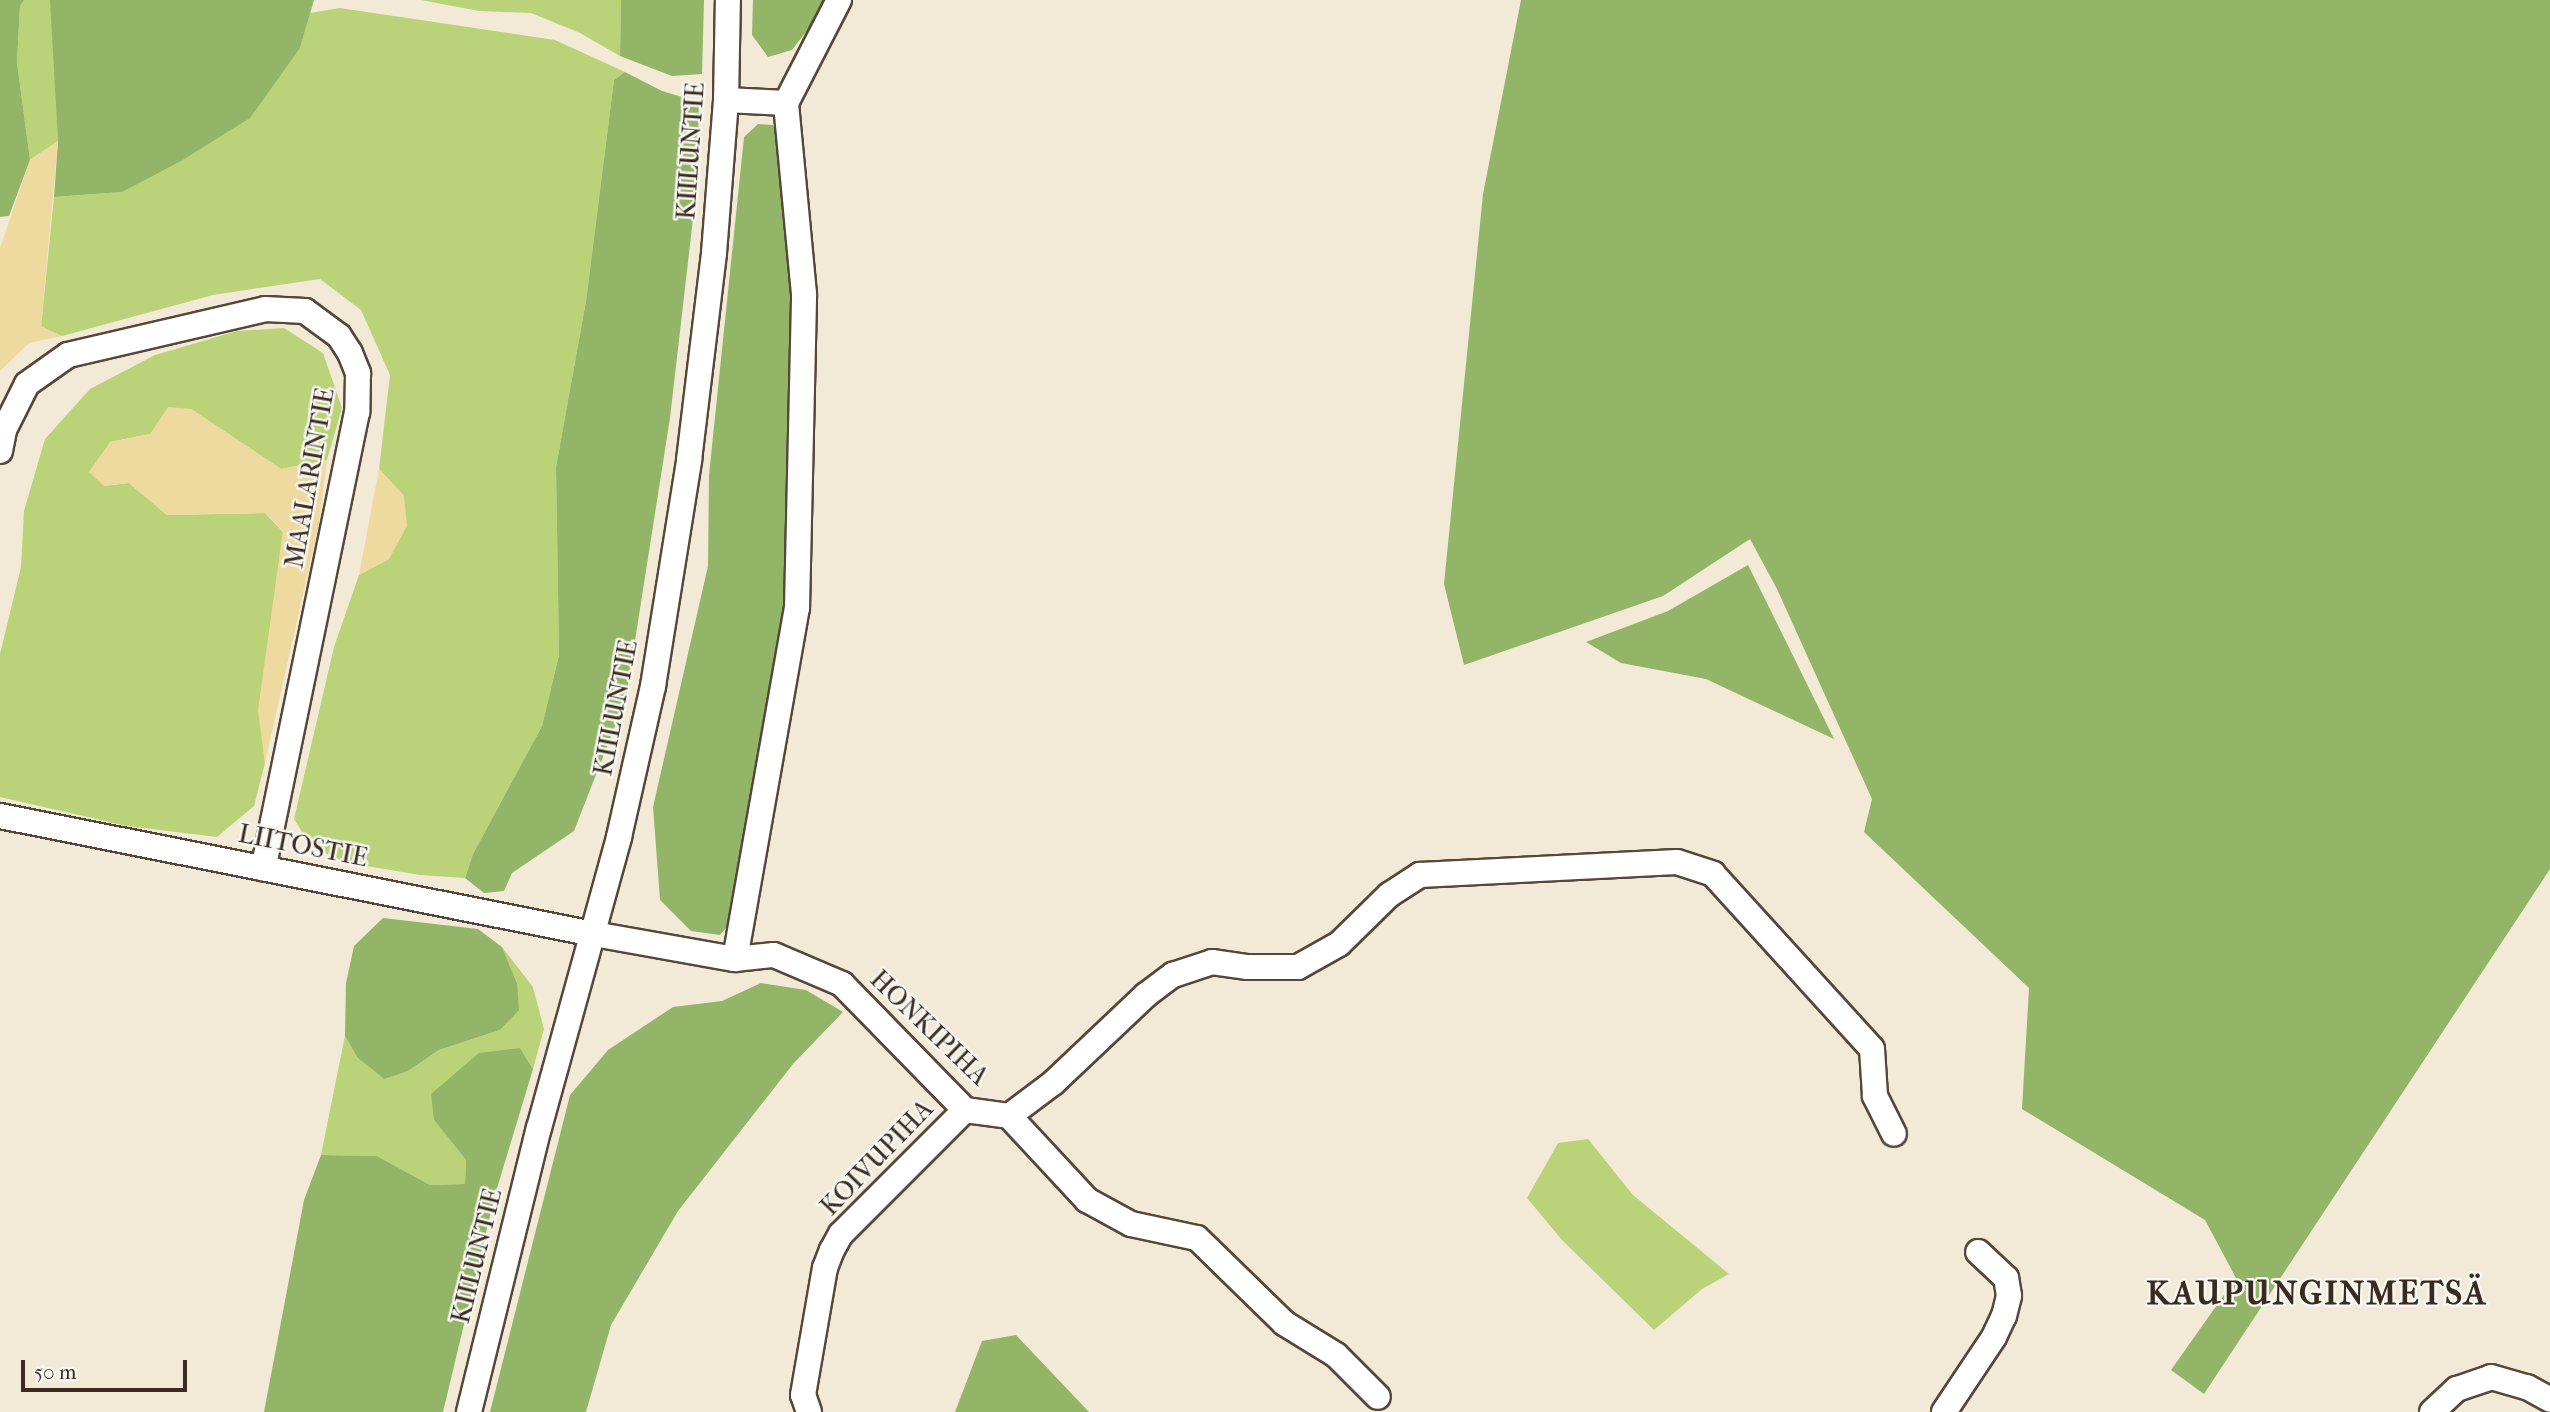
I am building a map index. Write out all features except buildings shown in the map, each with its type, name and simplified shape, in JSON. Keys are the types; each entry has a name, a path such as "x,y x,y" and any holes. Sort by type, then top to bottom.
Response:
{"street":[{"name":"KIILUNTIE","path":"469,1412 539,1128 594,934 653,686 692,432 714,253 726,100 728,0"},
{"path":"735,959 797,608 804,294 786,103 839,0"},
{"path":"726,100 786,103"},
{"name":"MAALARINTIE","path":"0,451 4,430 27,384 68,355 265,309 305,311 339,336 350,353 358,373 356,412 263,868"},
{"name":"LIITOSTIE","path":"0,816 594,934"},
{"path":"1378,1397 1336,1355 1284,1323 1196,1238 1131,1224 1087,1200 1009,1116 1053,1083 1146,995 1173,975 1212,962 1248,967 1298,967 1339,944 1389,895 1420,875 1677,862 1713,874 1872,1049 1875,1096 1894,1134"},
{"name":"HONKIPIHA","path":"594,934 735,959 774,955 842,984 965,1110 1009,1116"},
{"name":"KOIVUPIHA","path":"809,1412 803,1395 825,1268 832,1250 841,1234 965,1110"},
{"path":"1944,1412 1994,1336 2004,1316 2009,1296 2006,1278 1978,1252"},
{"path":"2432,1412 2457,1390 2491,1377 2527,1387 2550,1400"}],"green space":[{"path":"0,0 24,0 20,6 17,62 30,160 9,216 0,217"},
{"path":"24,0 50,0 53,3 58,141 30,160 17,62 20,6"},
{"path":"50,0 314,0 300,48 250,118 181,161 122,192 54,197 58,141"},
{"path":"421,0 621,0 620,56 580,33 531,13 479,11"},
{"path":"621,0 704,0 702,74 672,76 620,56"},
{"path":"753,0 826,0 822,11 792,50 768,57 752,35"},
{"path":"1521,0 2550,0 2550,869 2204,1394 2171,1370 2236,1278 2205,1220 2022,1109 2029,988 1864,832 1872,799 1777,589 1750,539 1663,596 1464,665 1444,584 1483,194"},
{"path":"340,8 555,40 625,72 614,80 586,301 556,467 559,655 542,726 473,854 465,878 420,875 343,862 311,846 294,819 334,647 359,575 389,559 404,496 379,469 390,375 361,310 320,279 213,295 62,336 41,327 54,197 122,192 300,48 310,13"},
{"path":"625,72 662,91 699,102 697,184 670,418 626,698 574,831 512,873 504,891 484,893 465,878 473,854 542,726 559,655 556,467 586,301 614,80"},
{"path":"758,124 773,125 782,140 795,288 791,539 779,655 733,920 720,935 691,931 660,900 653,807 708,566 709,475 744,137"},
{"path":"284,328 323,353 342,408 327,460 281,469 191,409 150,434 110,442 104,486 129,483 167,515 265,513 283,532 259,710 265,763 254,806 217,837 127,826 0,797 0,654 21,567 24,511 45,439 90,389 155,355 237,331"},
{"path":"1748,565 1834,739 1706,679 1621,663 1586,642 1668,611"},
{"path":"383,918 478,929 502,947 517,983 519,1010 500,1030 439,1050 408,1071 384,1079 357,1057 345,1036 346,983 354,946"},
{"path":"502,947 533,987 544,1029 533,1069 520,1048 434,1120 466,1160 465,1184 430,1185 377,1156 321,1155 345,1036 357,1057 408,1071 439,1050 500,1030 517,983"},
{"path":"761,983 806,990 843,1012 793,1064 678,1211 611,1325 586,1412 490,1412 570,1095 608,1050 673,1007 722,1001"},
{"path":"520,1048 533,1069 495,1195 443,1412 264,1412 304,1200 321,1155 377,1156 430,1185 465,1184 466,1160 434,1120 431,1094 479,1053"},
{"path":"1588,1139 1633,1195 1729,1274 1702,1289 1654,1330 1562,1240 1527,1198 1558,1143"},
{"path":"1016,1335 1089,1412 955,1412 982,1341"}],"sand":[{"path":"58,141 41,326 62,336 29,343 0,371 0,248 30,160"},
{"path":"168,407 191,409 281,469 327,460 319,523 265,763 258,710 283,531 265,513 167,515 129,483 104,486 89,472 110,442 150,434"},
{"path":"379,469 404,496 407,526 389,559 359,575"}],"district":[{"name":"KAUPUNGINMETSÄ","path":"2317,1294"}]}
